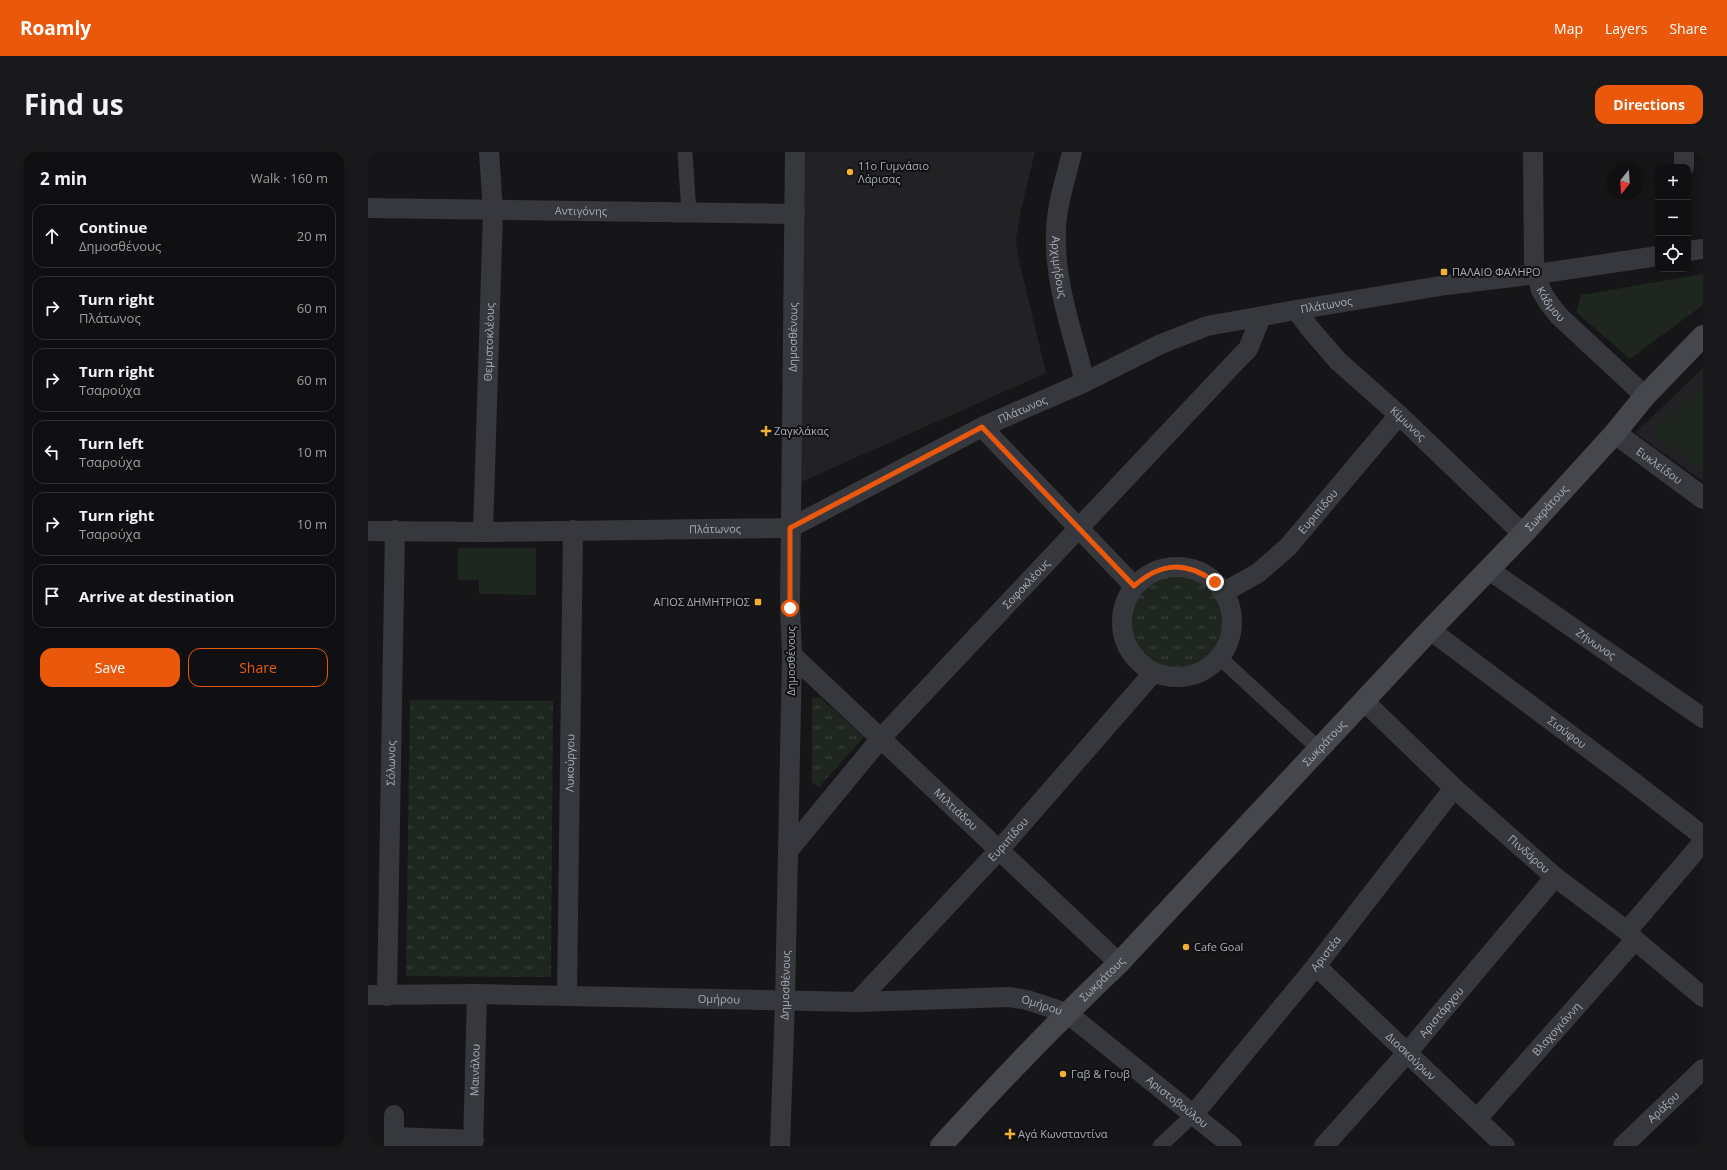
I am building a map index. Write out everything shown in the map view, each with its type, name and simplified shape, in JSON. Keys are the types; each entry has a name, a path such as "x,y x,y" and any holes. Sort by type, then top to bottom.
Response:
{"main road":[{"name":"Σωκράτους","path":"941,1146 992,1090 1067,1013 1119,963 1430,630 1523,534 1615,433 1645,396 1703,336"}],"street":[{"name":"Θεμιστοκλέους","path":"483,532 493,211 489,152"},
{"path":"686,152 689,213"},
{"name":"Δημοσθένους","path":"780,1146 785,1001 792,655 790,608 790,528 795,152"},
{"name":"Αρχιμήδους","path":"1072,152 1057,218 1057,272 1085,382"},
{"name":"Κάδμου","path":"1532,152 1533,246 1541,290 1559,316 1645,396"},
{"path":"1684,152 1684,164"},
{"name":"Αντιγόνης","path":"368,208 493,211 795,214"},
{"path":"1691,251 1703,249"},
{"name":"Πλάτωνος","path":"368,531 396,530 483,532 790,528 982,427 1085,382 1155,347 1207,326 1446,286 1655,256"},
{"name":"Κίμωνος","path":"1296,310 1338,361 1399,415 1523,534"},
{"name":"Σοφοκλέους","path":"788,851 881,738 1248,348 1261,317"},
{"name":"Ευριπίδου","path":"1224,592 1258,573 1288,547 1399,415"},
{"path":"982,427 1134,586"},
{"name":"Ευκλείδου","path":"1615,433 1703,498"},
{"name":"Σόλωνος","path":"377,996 396,530"},
{"name":"Λυκούργου","path":"567,996 573,530"},
{"path":"1174,566 1189,568 1203,573 1215,582 1224,592 1231,611 1232,627 1228,643 1219,657 1208,668 1194,674 1178,677 1163,676 1154,672 1134,657 1124,640 1121,621 1124,602 1134,586 1146,576 1159,569 1174,566"},
{"name":"Ζήνωνος","path":"1489,570 1703,718"},
{"name":"Σισύφου","path":"1430,630 1703,836"},
{"name":"Μιλτιάδου","path":"792,655 1119,963"},
{"path":"1219,657 1319,749"},
{"name":"Ευριπίδου","path":"856,1002 998,850 1154,672"},
{"name":"Πινδάρου","path":"1364,701 1454,788 1555,877 1631,935 1703,997"},
{"name":"Αριστέα","path":"1193,1115 1316,966 1454,788"},
{"name":"Βλαχογιάννη","path":"1477,1118 1631,935 1703,842"},
{"name":"Αριστάρχου","path":"1324,1146 1407,1053 1555,877"},
{"name":"Διοσκούρων","path":"1316,966 1506,1146"},
{"name":"Ομήρου","path":"377,996 477,994 856,1002 1009,997 1027,1000 1067,1013"},
{"name":"Μαινάλου","path":"474,1143 477,994"},
{"name":"Αριστοβούλου","path":"1067,1013 1232,1146"},
{"name":"Αράξου","path":"1623,1146 1703,1069"},
{"path":"394,1115 394,1142 474,1143"},
{"path":"1160,1146 1193,1115"}],"shaded area":[{"path":"804,152 1035,152 1021,210 1016,239 1018,256 1046,373 801,482"},
{"path":"1703,368 1703,481 1635,433"}],"green space":[{"path":"1703,274 1703,305 1630,359 1576,312 1581,295"},
{"path":"1703,388 1703,472 1651,432"},
{"path":"458,548 536,548 536,595 479,594 479,580 458,580"},
{"path":"1176,574 1194,578 1209,588 1219,603 1223,621 1219,639 1209,654 1194,664 1176,668 1158,664 1143,654 1133,639 1129,621 1133,603 1143,588 1158,578"},
{"path":"820,697 864,737 819,787 812,782 812,698"},
{"path":"410,700 553,701 551,977 406,976"}],"place":[{"name":"11ο Γυμνάσιο Λάρισας","path":"850,172"},
{"name":"ΠΑΛΑΙΟ ΦΑΛΗΡΟ","path":"1444,272"},
{"name":"Ζαγκλάκας","path":"766,431"},
{"name":"ΑΓΙΟΣ ΔΗΜΗΤΡΙΟΣ","path":"758,602"},
{"name":"Cafe Goal","path":"1186,947"},
{"name":"Γαβ & Γουβ","path":"1063,1074"},
{"name":"Αγά Κωνσταντίνα","path":"1010,1134"}],"route":[{"path":"790,608 790,528 982,427 1134,586 1146,576 1159,569 1174,566 1189,568 1203,573 1215,582"}]}
